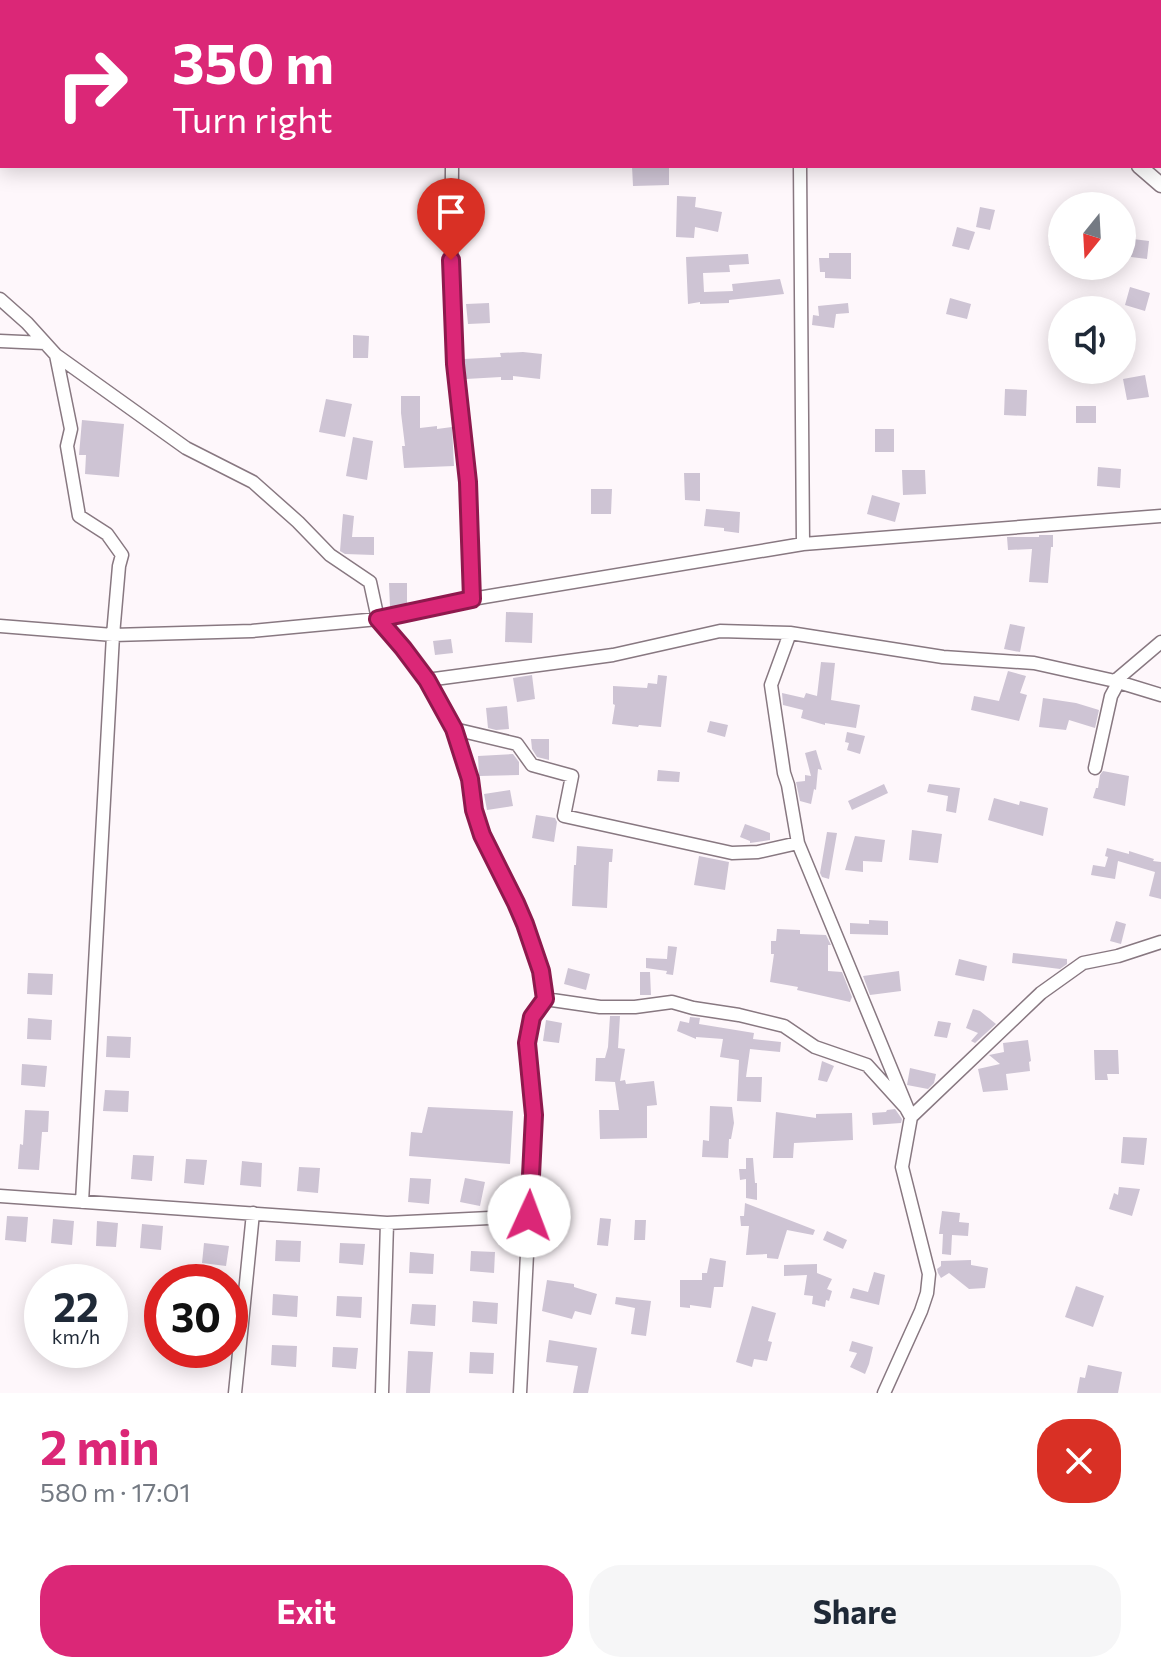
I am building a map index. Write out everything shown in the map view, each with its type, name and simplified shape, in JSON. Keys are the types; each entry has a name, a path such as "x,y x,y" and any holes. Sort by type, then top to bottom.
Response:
{"main road":[{"path":"1141,168 1161,185"}],"street":[{"path":"452,168 451,292 468,482 472,599"},
{"path":"800,168 803,544"},
{"path":"0,299 56,355 186,448 253,482 330,555 370,582 378,619 427,680 454,729 470,779 474,810 482,835 533,945 545,999 532,1017 527,1043 534,1115 520,1393"},
{"path":"0,341 45,343"},
{"path":"56,355 71,429 67,446 79,516 107,534 122,555 113,635 82,1202"},
{"path":"0,626 113,635 252,631 378,619 472,599 803,544 1161,516"},
{"path":"427,680 613,655 720,631 790,633 943,657 1034,663 1161,695"},
{"path":"790,633 771,685 798,843 911,1117 902,1167 929,1274 921,1311 884,1393"},
{"path":"1115,681 1161,642"},
{"path":"1095,768 1111,696 1118,683 1115,681"},
{"path":"454,729 517,744 532,765 572,776 564,816 732,853 758,852 798,843"},
{"path":"911,1117 1041,993 1083,963 1161,942"},
{"path":"545,999 600,1007 635,1007 672,1002 784,1026 815,1047 867,1065 911,1117"},
{"path":"0,1196 387,1223 529,1216"},
{"path":"235,1393 253,1213"},
{"path":"382,1393 387,1223"}],"building":[{"path":"632,168 669,168 669,185 633,186"},
{"path":"677,196 696,197 695,207 722,212 718,232 695,227 694,238 676,237"},
{"path":"980,207 995,210 990,230 976,227"},
{"path":"957,227 975,232 969,250 952,246"},
{"path":"1136,239 1149,241 1147,259 1136,258"},
{"path":"829,253 851,253 851,279 825,278 825,272 820,272 819,258 829,258"},
{"path":"748,254 749,264 729,265 730,272 703,273 704,292 733,291 732,284 780,279 784,294 729,300 729,303 688,304 686,257"},
{"path":"1130,287 1150,293 1145,311 1136,308 1136,296 1128,296"},
{"path":"950,298 971,304 967,319 946,314"},
{"path":"489,303 490,323 468,324 466,304"},
{"path":"848,303 849,313 836,314 834,328 812,325 813,315 819,316 818,306"},
{"path":"353,335 369,336 368,358 353,358"},
{"path":"523,352 542,354 540,379 513,376 513,380 501,380 501,377 466,379 464,359"},
{"path":"1145,375 1149,397 1127,400 1124,384 1136,384 1136,377"},
{"path":"1005,389 1027,390 1026,416 1004,415"},
{"path":"401,396 420,396 420,428 452,427 454,466 404,468"},
{"path":"326,399 352,404 345,437 319,432"},
{"path":"1076,406 1096,406 1096,423 1076,423"},
{"path":"82,420 124,424 119,477 85,474 86,455 79,455"},
{"path":"875,429 894,429 894,452 875,452"},
{"path":"353,437 373,441 367,480 346,476"},
{"path":"1098,467 1121,469 1120,488 1097,486"},
{"path":"902,470 925,470 926,494 903,495"},
{"path":"684,473 700,473 700,501 685,500"},
{"path":"591,489 612,489 611,514 591,514"},
{"path":"872,495 900,503 895,522 867,514"},
{"path":"706,509 740,512 739,533 704,526"},
{"path":"343,514 354,516 352,537 374,537 374,555 340,551"},
{"path":"1053,535 1048,583 1029,582 1032,549 1008,550 1007,537"},
{"path":"389,583 407,583 407,604 390,607"},
{"path":"506,612 533,613 532,643 505,642"},
{"path":"1010,624 1025,627 1020,652 1004,649"},
{"path":"451,639 453,653 435,655 433,641"},
{"path":"821,662 835,663 831,700 860,705 856,728 825,725 801,718 803,710 783,705 782,693 804,698 806,693 817,696"},
{"path":"1008,671 1026,676 1020,693 1027,695 1019,721 971,710 974,696 999,701"},
{"path":"532,675 535,699 517,702 513,678"},
{"path":"658,675 667,676 661,727 612,724 615,705 613,686 647,688 648,683 657,684"},
{"path":"1043,698 1099,710 1095,728 1069,720 1066,730 1039,727"},
{"path":"507,706 509,729 488,728 486,708"},
{"path":"710,721 728,725 725,737 707,732"},
{"path":"847,732 865,736 860,754 847,750"},
{"path":"531,739 549,739 549,760 537,757"},
{"path":"816,750 822,770 818,769 811,804 800,801 796,782 805,781 805,775 811,776 805,753"},
{"path":"513,754 519,762 519,775 479,776 478,756"},
{"path":"658,770 680,772 679,782 657,781"},
{"path":"1103,771 1129,776 1125,806 1093,798"},
{"path":"884,784 888,793 852,810 848,801"},
{"path":"929,784 960,788 956,813 946,811 948,796 927,792"},
{"path":"510,790 513,806 487,810 484,794"},
{"path":"994,798 1048,808 1043,836 988,820"},
{"path":"536,815 555,818 554,842 532,838"},
{"path":"745,824 770,833 770,840 750,843 740,837"},
{"path":"912,830 942,834 938,863 909,860"},
{"path":"827,832 837,833 829,879 820,873"},
{"path":"855,836 885,840 882,862 863,861 863,872 845,870"},
{"path":"577,846 613,849 612,862 609,862 607,908 572,906"},
{"path":"1107,848 1129,854 1129,851 1161,862 1161,899 1149,896 1155,872 1118,861 1115,879 1091,875 1093,865 1105,867"},
{"path":"699,856 729,862 725,890 694,885"},
{"path":"869,920 888,921 888,935 850,934 850,923 869,924"},
{"path":"1116,921 1126,924 1121,944 1110,941"},
{"path":"777,929 826,935 831,945 828,945 828,971 842,972 852,997 850,1002 770,982 774,954 771,954 771,941 776,941"},
{"path":"668,946 677,947 673,975 646,968 646,958 667,959"},
{"path":"1013,953 1067,959 1067,964 1060,969 1012,963"},
{"path":"959,959 987,966 984,981 955,975"},
{"path":"568,968 590,974 586,990 564,984"},
{"path":"899,971 901,991 870,995 863,976"},
{"path":"640,972 650,972 651,995 640,995"},
{"path":"28,973 53,974 52,995 27,994"},
{"path":"973,1009 996,1024 975,1043 971,1041 978,1033 966,1028"},
{"path":"610,1016 620,1016 618,1048 625,1049 620,1081 625,1080 626,1084 654,1081 657,1105 647,1106 647,1138 600,1139 599,1110 619,1110 615,1082 595,1081 596,1058 605,1058 608,1047"},
{"path":"690,1017 700,1018 699,1024 754,1033 753,1039 781,1042 780,1052 750,1049 746,1077 762,1077 761,1102 737,1101 739,1060 720,1057 723,1039 696,1039 677,1031 680,1021 689,1023"},
{"path":"28,1018 52,1020 51,1040 27,1039"},
{"path":"546,1020 562,1023 559,1043 543,1041"},
{"path":"938,1021 951,1023 947,1038 934,1036"},
{"path":"107,1036 131,1037 130,1058 106,1057"},
{"path":"1028,1040 1030,1071 1006,1074 1008,1090 983,1092 978,1069 1000,1064 989,1055 1004,1052 1003,1043"},
{"path":"1094,1050 1118,1050 1119,1074 1107,1074 1108,1080 1095,1080"},
{"path":"822,1061 834,1066 827,1082 818,1080"},
{"path":"22,1064 47,1066 45,1087 21,1085"},
{"path":"910,1068 936,1074 934,1083 928,1089 907,1085"},
{"path":"105,1090 129,1091 128,1112 103,1111"},
{"path":"710,1106 732,1107 734,1123 728,1158 702,1157 703,1140 709,1141"},
{"path":"428,1107 513,1111 510,1164 409,1156 411,1132 422,1133"},
{"path":"895,1109 902,1119 901,1123 873,1125 872,1113"},
{"path":"25,1110 49,1111 48,1132 42,1132 39,1170 18,1169"},
{"path":"776,1112 816,1118 816,1114 852,1113 853,1140 794,1143 793,1158 773,1158"},
{"path":"1123,1137 1147,1138 1144,1165 1121,1163"},
{"path":"133,1155 154,1156 152,1181 131,1179"},
{"path":"746,1158 753,1158 757,1200 746,1198 746,1179 740,1180 739,1169 746,1169"},
{"path":"186,1159 207,1160 204,1185 184,1183"},
{"path":"242,1161 262,1163 261,1187 240,1185"},
{"path":"299,1167 320,1168 318,1193 297,1191"},
{"path":"410,1178 431,1179 429,1204 408,1202"},
{"path":"465,1178 485,1182 480,1206 460,1202"},
{"path":"1119,1187 1140,1189 1132,1216 1109,1209 1114,1193 1118,1195"},
{"path":"745,1203 815,1230 813,1235 787,1230 778,1259 767,1258 767,1254 746,1255 749,1226 741,1226 740,1216 744,1216"},
{"path":"942,1211 960,1213 959,1222 969,1223 968,1236 952,1235 951,1255 942,1254 943,1234 939,1234"},
{"path":"7,1216 28,1217 26,1242 5,1240"},
{"path":"600,1218 611,1219 608,1246 597,1245"},
{"path":"53,1219 74,1221 72,1245 51,1243"},
{"path":"635,1220 646,1220 645,1240 634,1240"},
{"path":"97,1221 118,1223 116,1247 96,1246"},
{"path":"142,1224 163,1226 161,1250 140,1248"},
{"path":"827,1231 847,1240 843,1249 823,1240"},
{"path":"276,1240 301,1241 300,1262 275,1261"},
{"path":"204,1243 229,1246 226,1264 202,1263"},
{"path":"340,1243 365,1244 363,1265 339,1263"},
{"path":"471,1251 495,1252 494,1273 470,1271"},
{"path":"410,1252 434,1254 433,1274 409,1273"},
{"path":"710,1258 726,1261 723,1287 714,1287 711,1308 680,1307 680,1280 702,1280"},
{"path":"971,1260 971,1265 988,1268 985,1288 969,1289 949,1273 941,1278 938,1273 941,1261"},
{"path":"817,1264 817,1273 832,1279 827,1289 832,1291 825,1307 812,1304 813,1296 804,1295 807,1275 784,1276 784,1265"},
{"path":"874,1272 885,1275 879,1305 850,1298 853,1288 868,1292"},
{"path":"547,1280 574,1284 574,1287 597,1294 591,1315 575,1311 572,1319 542,1311"},
{"path":"1076,1286 1104,1296 1093,1327 1065,1317"},
{"path":"273,1294 298,1296 297,1317 272,1315"},
{"path":"337,1296 362,1297 361,1318 336,1316"},
{"path":"616,1297 651,1301 646,1336 631,1334 635,1308 615,1304"},
{"path":"473,1301 498,1303 497,1324 472,1322"},
{"path":"412,1304 436,1305 435,1326 410,1324"},
{"path":"752,1306 776,1313 768,1341 772,1342 767,1361 754,1359 752,1367 736,1362"},
{"path":"549,1340 597,1348 588,1393 573,1393 578,1366 546,1362"},
{"path":"852,1341 873,1347 865,1374 850,1367 857,1353 849,1351"},
{"path":"272,1345 297,1346 296,1367 271,1365"},
{"path":"333,1347 358,1348 356,1369 332,1367"},
{"path":"408,1351 433,1352 430,1393 406,1393"},
{"path":"470,1352 494,1353 493,1374 469,1373"},
{"path":"1088,1365 1122,1372 1118,1393 1077,1393 1080,1377 1085,1378"}],"route":[{"path":"451,260 455,364 468,482 472,599 378,619 427,680 454,729 470,779 474,810 482,835 516,903 541,971 545,999 532,1017 527,1043 534,1115 529,1216"}]}
